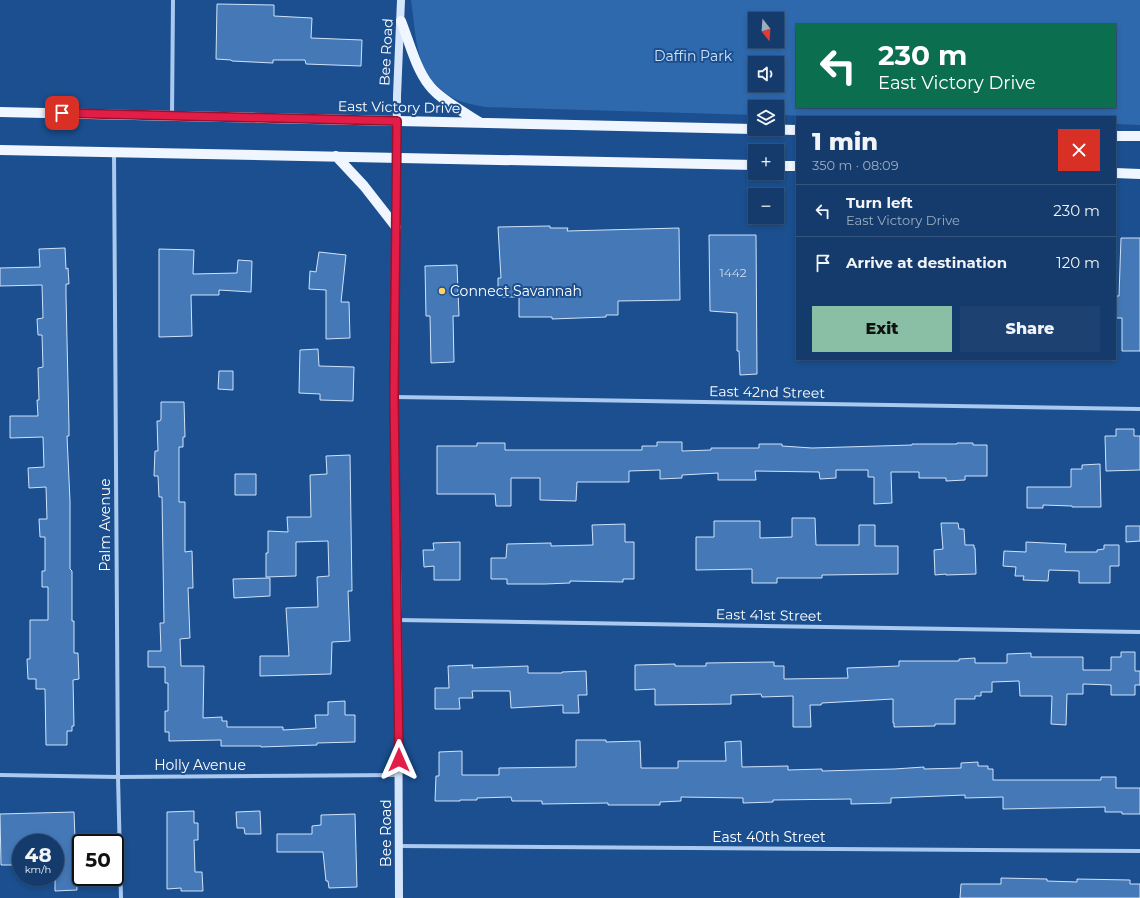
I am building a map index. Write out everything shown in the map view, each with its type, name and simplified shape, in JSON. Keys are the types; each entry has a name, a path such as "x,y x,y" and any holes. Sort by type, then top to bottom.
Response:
{"main road":[{"name":"Bee Road","path":"399,898 398,846 400,775 394,396 397,121 401,0"},
{"path":"401,20 420,70 429,86 449,102 481,123"},
{"name":"East Victory Drive","path":"0,112 796,130"},
{"path":"1116,136 1140,136"},
{"path":"0,150 748,165"},
{"path":"336,156 364,186 396,227"},
{"path":"784,166 796,166"},
{"path":"1116,174 1140,174"}],"street":[{"path":"172,115 173,0"},
{"name":"Palm Avenue","path":"114,152 118,777 121,898"},
{"name":"East 42nd Street","path":"394,396 1140,409"},
{"name":"East 41st Street","path":"398,620 1140,632"},
{"name":"Holly Avenue","path":"0,776 118,777 400,775"},
{"name":"East 40th Street","path":"398,846 1140,851"}],"green space":[{"name":"Daffin Park","path":"411,0 1140,0 1140,125 1116,124 1116,116 784,115 784,100 748,100 748,115 485,107 455,99 442,90 432,80 425,69 420,56"}],"building":[{"path":"217,4 274,5 274,16 312,18 311,38 362,40 361,66 306,64 305,60 273,60 273,63 216,59"},
{"path":"550,226 550,228 568,228 567,231 679,228 680,300 618,301 618,315 606,315 606,317 552,319 552,317 519,317 519,297 498,297 498,278 501,278 498,227"},
{"path":"709,235 756,235 757,374 740,375 739,351 737,351 737,313 710,311"},
{"path":"1121,238 1140,238 1140,351 1122,351 1122,318 1116,318 1116,296 1119,296"},
{"path":"65,248 66,269 68,268 69,284 66,284 66,296 70,569 72,571 72,621 74,621 74,653 78,653 79,679 73,680 74,726 72,726 72,731 67,731 67,745 46,745 45,689 36,689 36,679 28,679 27,659 30,659 30,620 48,620 48,587 42,587 42,571 45,571 45,537 40,537 39,519 47,519 46,487 29,488 28,468 44,467 43,437 10,438 10,416 38,416 38,368 43,367 42,335 38,335 37,319 43,318 42,285 0,286 0,268 40,267 39,249"},
{"path":"159,249 194,250 193,274 237,273 238,260 252,261 251,292 219,290 219,295 191,295 192,336 159,337"},
{"path":"319,252 346,255 341,302 349,302 350,338 326,339 326,290 309,289 310,271 316,272"},
{"name":"Connect Savannah","path":"457,265 459,316 453,316 454,362 431,363 430,316 426,316 425,266"},
{"path":"318,349 319,366 354,367 353,401 320,400 320,394 299,393 300,350"},
{"path":"219,371 233,371 233,390 218,389"},
{"path":"161,402 184,402 185,437 183,437 183,447 179,447 179,502 185,502 185,552 192,551 193,588 188,588 190,638 180,639 181,666 204,666 203,718 222,717 222,721 227,721 227,727 283,727 283,730 316,728 315,715 328,715 328,702 345,701 345,715 355,715 355,742 261,747 221,746 221,740 169,741 169,732 165,732 165,711 168,711 168,683 165,683 165,667 148,667 148,651 161,651 160,623 164,623 162,497 159,497 158,476 154,476 155,451 158,451 157,421 160,421 161,419"},
{"path":"1116,429 1134,429 1134,436 1140,436 1140,470 1106,471 1105,436 1116,436"},
{"path":"657,442 682,442 682,451 711,450 711,448 759,448 759,444 782,444 782,446 812,448 973,443 973,445 987,445 987,476 965,476 965,480 946,481 946,478 919,478 919,472 891,472 892,503 874,504 874,477 868,477 868,470 836,470 836,478 820,479 819,472 755,471 756,480 718,480 718,473 682,475 682,478 660,479 660,470 629,471 629,482 577,482 576,501 540,500 540,478 511,478 511,506 496,506 495,494 437,494 437,446 477,446 477,443 505,443 505,450 642,450 642,446 657,446"},
{"path":"350,455 352,591 348,591 350,641 332,642 331,674 260,676 260,656 289,656 286,608 318,607 317,577 329,576 328,541 296,542 296,576 266,577 268,531 288,532 287,517 311,517 310,475 327,474 326,456"},
{"path":"1100,464 1101,507 1043,505 1043,508 1027,508 1027,487 1071,487 1071,469 1082,469 1082,465"},
{"path":"235,474 256,474 256,495 235,495"},
{"path":"792,518 815,518 816,545 859,545 859,525 875,525 875,546 898,546 898,574 822,575 822,578 777,578 777,583 752,583 752,569 696,570 696,537 714,537 714,521 760,521 760,538 792,537"},
{"path":"941,523 958,523 959,529 964,529 965,545 974,545 975,548 976,574 935,575 934,550 943,549"},
{"path":"625,524 625,542 634,542 634,579 623,579 623,582 570,581 570,583 507,584 507,579 491,579 491,558 506,558 507,544 551,543 551,546 593,545 592,525"},
{"path":"1126,526 1140,526 1140,541 1126,542"},
{"path":"460,542 460,580 434,580 434,566 424,567 423,550 434,550 433,543"},
{"path":"1026,542 1066,544 1065,552 1097,552 1097,550 1104,549 1104,545 1119,545 1119,566 1110,566 1110,583 1079,583 1079,571 1049,570 1048,581 1023,580 1024,576 1015,576 1016,567 1003,566 1004,551 1026,552"},
{"path":"270,578 270,596 234,598 233,579"},
{"path":"1121,652 1135,652 1135,671 1140,671 1140,685 1135,685 1135,695 1111,695 1111,685 1083,684 1083,694 1067,694 1066,725 1051,724 1052,696 1020,696 1019,681 992,682 992,692 981,692 981,696 975,696 975,699 955,699 955,724 894,727 893,699 810,705 811,727 793,727 793,696 762,697 761,694 731,695 731,704 655,705 655,689 635,690 635,665 675,664 675,666 706,666 706,663 774,662 774,666 784,666 784,679 848,678 847,668 899,666 899,661 959,661 959,659 975,658 975,663 1007,663 1007,654 1031,653 1031,657 1083,657 1083,670 1111,670 1111,657 1121,657"},
{"path":"473,665 472,668 528,666 528,673 586,671 587,695 578,695 579,713 563,713 563,705 511,708 510,691 472,691 473,698 459,698 460,709 435,709 435,688 449,688 448,666"},
{"path":"576,740 606,740 606,742 640,741 641,768 678,768 678,761 726,761 725,742 741,741 742,767 788,766 788,770 822,769 822,771 924,767 924,769 961,768 961,763 978,762 978,766 988,766 988,769 993,769 993,780 1101,780 1101,777 1116,777 1116,788 1140,788 1140,814 1105,812 1105,807 1003,809 1003,797 965,798 965,795 891,798 891,803 851,804 851,799 773,800 773,802 743,803 743,798 681,797 681,801 660,802 660,805 608,805 608,803 542,804 542,801 512,801 511,797 477,798 477,800 460,801 435,801 436,776 439,776 439,752 462,751 462,775 499,775 499,768 576,767"},
{"path":"194,811 194,823 198,823 198,840 194,840 195,872 202,872 203,891 181,891 181,888 167,889 167,812"},
{"path":"260,811 261,834 245,834 244,828 237,828 236,812"},
{"path":"74,812 75,834 72,834 72,886 77,886 77,890 55,891 55,886 64,886 64,834 12,834 12,865 1,865 0,814"},
{"path":"355,814 357,887 329,888 328,881 326,881 323,852 277,852 277,834 312,834 312,826 321,825 321,815"},
{"path":"1001,878 1047,879 1047,881 1077,882 1077,879 1130,880 1130,884 1140,884 1140,898 960,898 961,884 1001,884"}],"place":[{"name":"Connect Savannah","path":"442,291"}],"route":[{"path":"62,113 397,121 394,396 399,760"}]}
